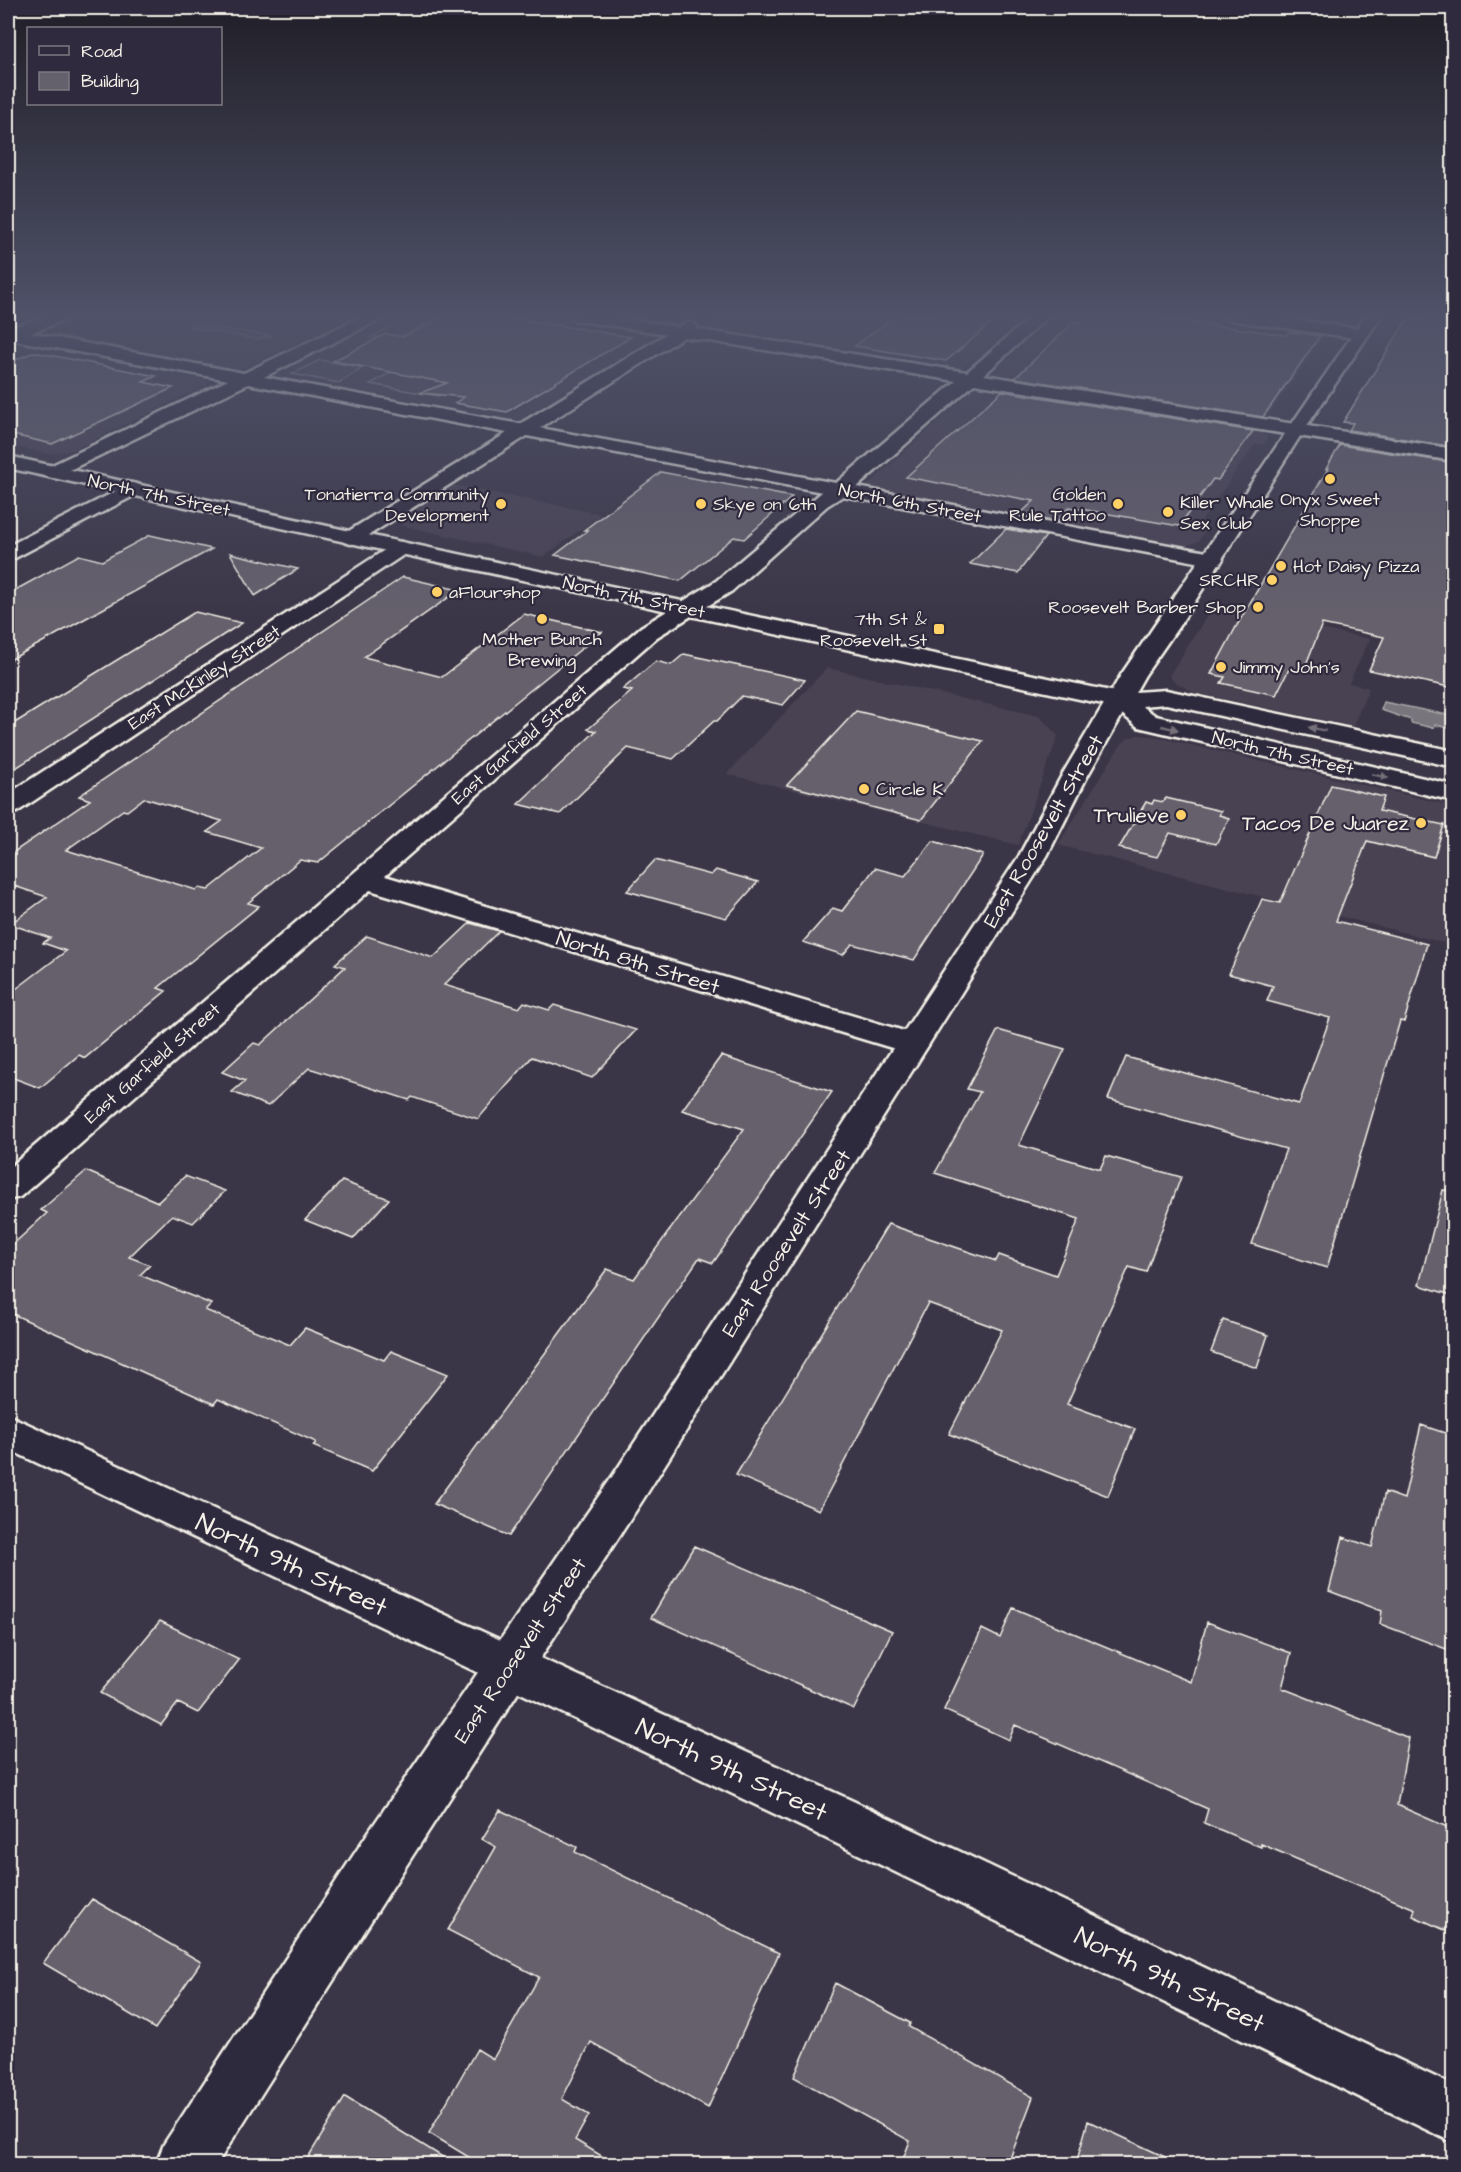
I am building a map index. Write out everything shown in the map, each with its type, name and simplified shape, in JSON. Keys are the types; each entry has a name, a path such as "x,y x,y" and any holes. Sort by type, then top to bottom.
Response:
{"street":[{"path":"53,472 168,416"},
{"name":"North 6th Street","path":"445,416 1212,560"},
{"path":"351,538 546,416"},
{"name":"East Garfield Street","path":"8,1188 649,632 724,586 820,502 854,480 926,416"},
{"path":"1210,416 1454,455"},
{"name":"East Roosevelt Street","path":"184,2164 386,1851 629,1486 913,1044 1033,856 1075,775 1133,675 1212,560 1304,416"},
{"name":"North 7th Street","path":"8,462 351,538 1120,700 1166,697 1454,759"},
{"path":"8,554 132,489"},
{"name":"East McKinley Street","path":"8,806 401,548"},
{"name":"North 7th Street","path":"1120,700 1147,722 1454,793"},
{"name":"North 8th Street","path":"364,879 913,1044"},
{"name":"North 9th Street","path":"8,1431 826,1813 1454,2115"}],"shaded area":[{"path":"8,416 142,416 73,450 48,454 8,445"},
{"path":"476,416 528,416 506,422"},
{"path":"944,416 1174,416 1256,429 1268,437 1264,444 1255,444 1198,526 1205,530 1199,541 1188,545 1173,546 866,487"},
{"path":"1250,416 1268,416 1266,419"},
{"path":"453,485 602,514 543,557 400,525 402,519"},
{"path":"1212,608 1370,639 1349,683 1369,688 1353,726 1193,692 1175,682 1169,676"},
{"path":"827,668 1039,716 1058,736 1018,845 727,774"},
{"path":"1384,702 1453,716 1453,729 1411,723 1411,720 1381,710"},
{"path":"1137,735 1152,736 1453,806 1453,945 1058,845 1120,746 1128,738"}],"building":[{"path":"8,416 112,416 52,444 8,434"},
{"path":"974,416 1161,416 1253,431 1218,480 1213,479 1179,526 1069,507 1057,522 1019,515 1034,501 906,477"},
{"path":"1347,416 1454,416 1454,447 1349,430 1353,423 1343,422"},
{"path":"1340,445 1454,463 1454,688 1369,670 1384,637 1322,624 1303,672 1289,669 1276,695 1221,683 1225,677 1211,674"},
{"path":"661,472 792,497 744,539 734,537 680,581 555,555 588,530 584,530"},
{"path":"1006,529 1046,536 1018,573 970,564"},
{"path":"150,535 212,549 8,661 8,594 79,555 102,561"},
{"path":"230,553 298,569 255,596"},
{"path":"403,577 459,590 364,657 442,677 524,614 602,632 318,863 300,860 248,903 259,906 158,988 166,991 85,1058 79,1055 40,1088 8,1076 8,995 66,951 43,943 50,938 10,924 47,897 8,884 8,856 90,800 79,796","holes":["144,798 222,821 207,832 261,848 208,890 199,888 196,890 66,850"]},
{"path":"195,612 242,623 8,773 8,727"},
{"path":"684,654 805,680 783,705 742,696 673,759 628,748 560,814 518,804 596,731 588,729 632,691 623,689 656,661 671,665"},
{"path":"856,711 983,741 921,820 787,785"},
{"path":"1331,785 1384,797 1379,811 1444,825 1434,857 1367,841 1336,921 1427,944 1404,1022 1400,1021 1327,1268 1252,1244 1286,1149 1108,1099 1126,1057 1299,1104 1330,1018 1267,1001 1273,986 1229,974 1262,899 1280,903"},
{"path":"1166,798 1221,811 1219,815 1229,818 1216,844 1170,833 1157,857 1119,848 1146,802 1152,804 1154,800 1163,802"},
{"path":"933,841 983,855 914,960 852,944 843,955 803,942 833,908 842,911 875,868 905,876"},
{"path":"655,860 711,875 716,870 758,882 726,918 627,891"},
{"path":"470,923 499,931 444,985 519,1008 524,1002 549,1010 554,1005 636,1030 592,1078 532,1057 478,1119 412,1097 409,1100 309,1068 268,1106 232,1092 245,1081 222,1072 254,1043 260,1045 345,967 335,964 367,936 433,958"},
{"path":"998,1030 1065,1049 1019,1145 1100,1169 1106,1156 1181,1177 1146,1272 1129,1267 1067,1404 1135,1429 1108,1496 949,1434 1002,1330 928,1303 819,1510 736,1475 888,1224 996,1261 999,1255 1056,1275 1079,1219 935,1173 980,1092 967,1089"},
{"path":"721,1056 832,1092 713,1263 699,1258 509,1536 434,1504 607,1269 634,1279 744,1129 682,1110"},
{"path":"86,1171 158,1202 185,1176 225,1191 193,1223 172,1215 129,1257 150,1265 140,1275 211,1304 205,1310 290,1345 305,1328 384,1360 391,1351 448,1374 372,1471 313,1446 316,1442 218,1399 214,1404 8,1312 8,1249 47,1213 41,1210"},
{"path":"342,1181 389,1199 353,1239 305,1220"},
{"path":"1443,1190 1454,1191 1454,1296 1419,1285"},
{"path":"1223,1320 1268,1335 1257,1368 1211,1352"},
{"path":"1421,1425 1454,1436 1454,1652 1380,1624 1382,1611 1329,1591 1343,1537 1372,1547 1385,1492 1404,1499"},
{"path":"694,1546 892,1631 854,1709 651,1618"},
{"path":"1013,1608 1191,1682 1207,1622 1291,1653 1282,1688 1409,1738 1397,1805 1454,1830 1454,1934 1413,1916 1415,1909 1261,1844 1261,1847 1204,1823 1208,1809 1015,1725 1009,1740 944,1710 982,1629 1000,1638"},
{"path":"160,1621 239,1660 198,1713 178,1703 161,1725 100,1693"},
{"path":"500,1810 577,1847 575,1852 779,1953 708,2108 591,2042 562,2099 589,2115 575,2140 615,2164 480,2164 429,2133 477,2049 493,2059 539,1977 448,1930 496,1847 482,1839"},
{"path":"92,1899 201,1962 155,2029 43,1963"},
{"path":"835,1983 910,2023 909,2027 1033,2097 1008,2164 901,2164 910,2141 794,2077"},
{"path":"345,2097 454,2164 304,2164"},
{"path":"1088,2121 1180,2164 1076,2164"}],"place":[{"name":"Onyx Sweet Shoppe","path":"1330,479"},
{"name":"Tonatierra Community Development","path":"501,504"},
{"name":"Skye on 6th","path":"701,504"},
{"name":"Golden Rule Tattoo","path":"1118,504"},
{"name":"Killer Whale Sex Club","path":"1168,512"},
{"name":"Hot Daisy Pizza","path":"1281,566"},
{"name":"SRCHR","path":"1272,580"},
{"name":"aFlourshop","path":"437,592"},
{"name":"Roosevelt Barber Shop","path":"1258,607"},
{"name":"Mother Bunch Brewing","path":"542,619"},
{"name":"7th St & Roosevelt St","path":"939,629"},
{"name":"Jimmy John's","path":"1221,667"},
{"name":"Circle K","path":"864,789"},
{"name":"Trulieve","path":"1181,815"},
{"name":"Tacos De Juarez","path":"1421,823"}]}
